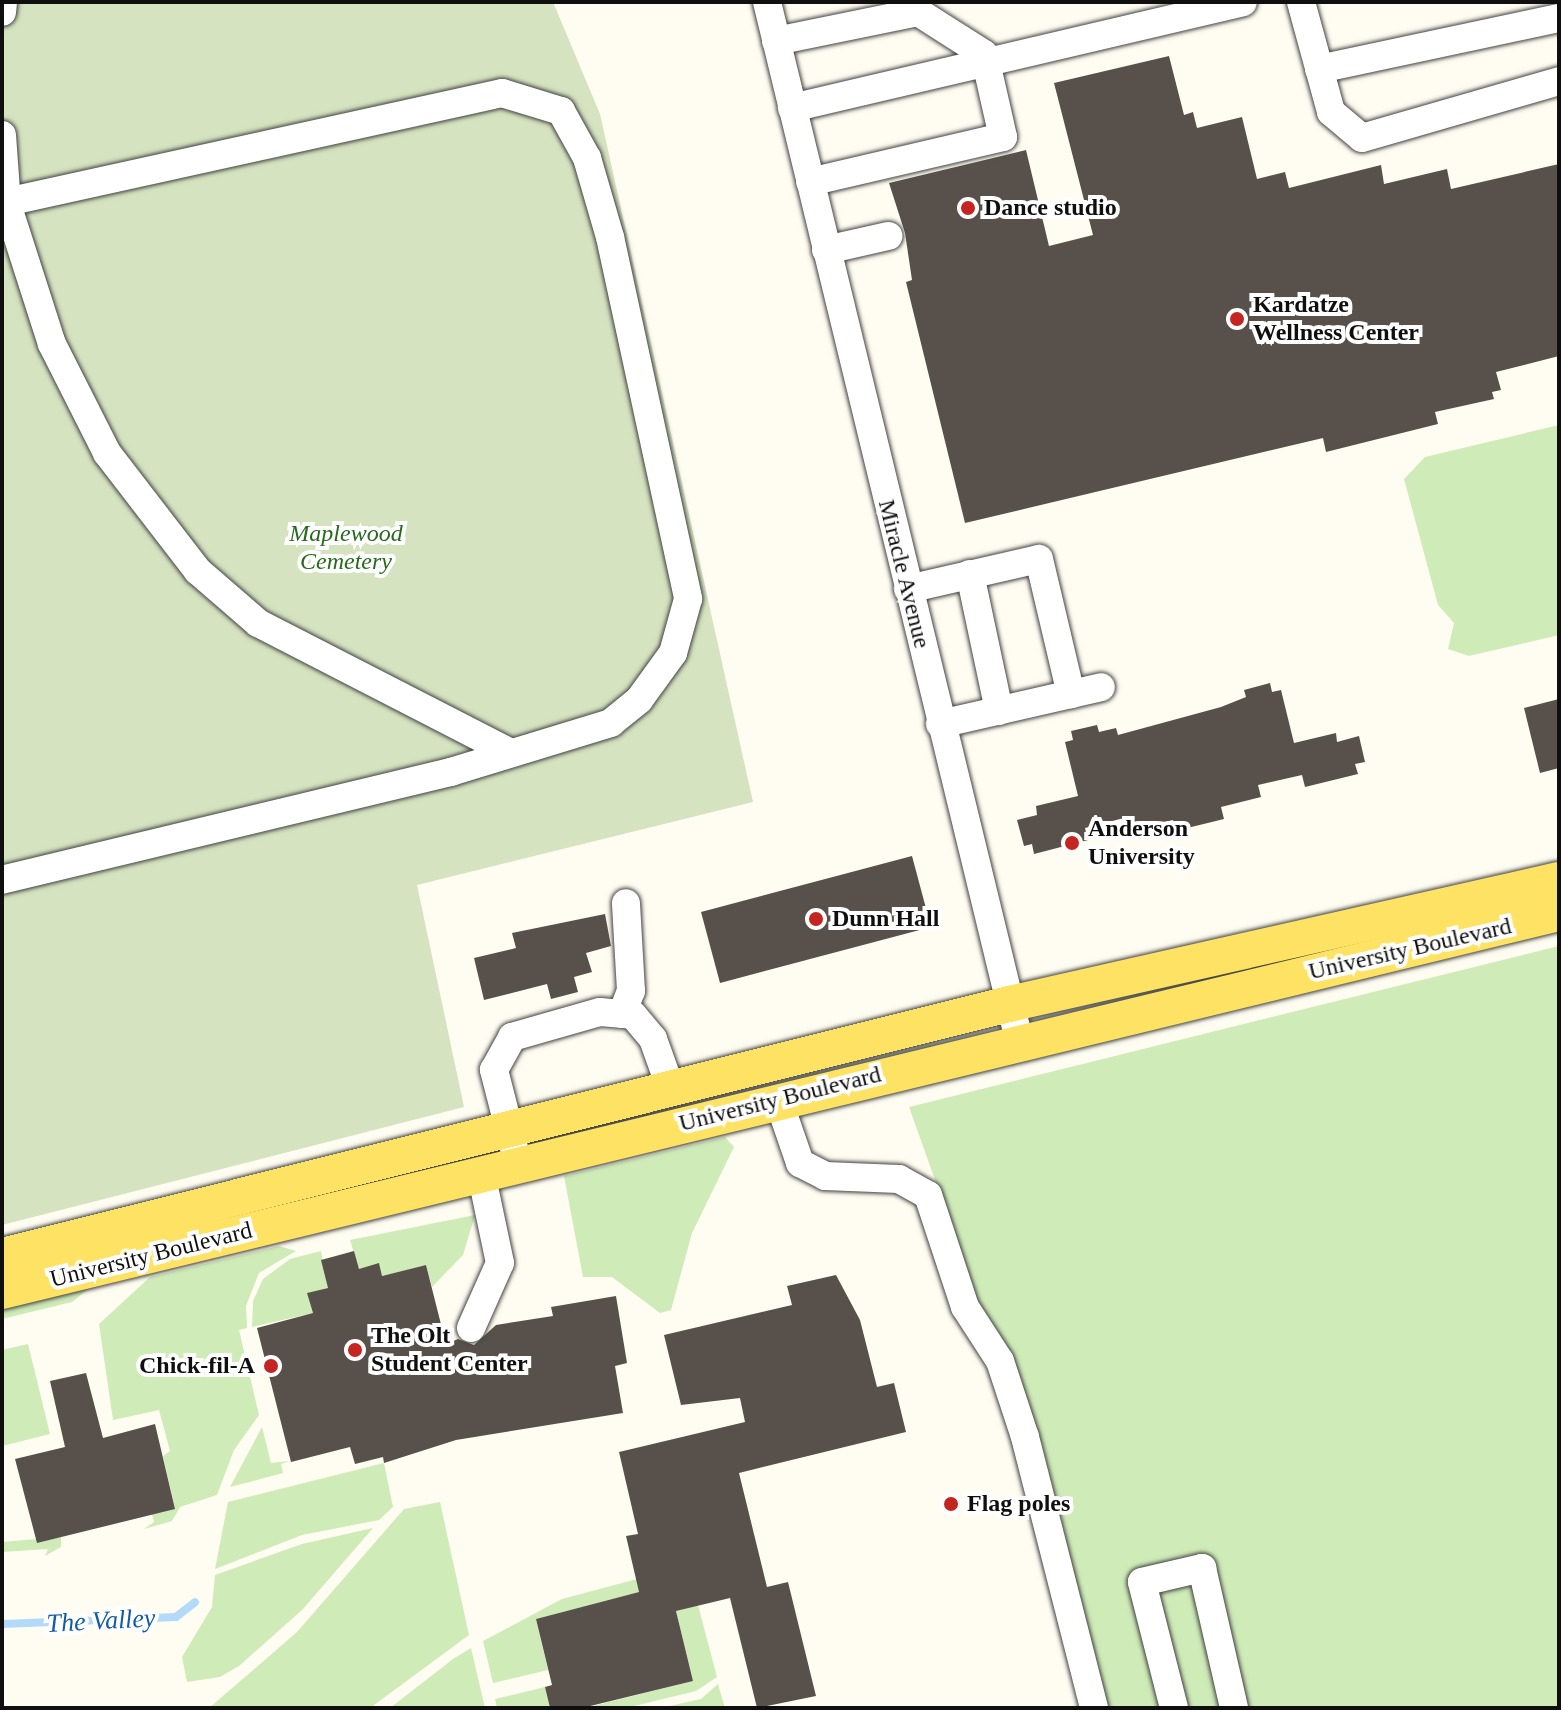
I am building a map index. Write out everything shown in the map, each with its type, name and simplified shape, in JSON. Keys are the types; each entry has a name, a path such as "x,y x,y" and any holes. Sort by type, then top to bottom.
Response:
{"main road":[{"name":"University Boulevard","path":"2,1291 481,1173 514,1148 672,1092 1009,1004 1559,880"},
{"name":"University Boulevard","path":"2,1256 514,1148 778,1099 1559,913"}],"lane":[{"path":"2,12 3,2"},
{"name":"Miracle Avenue","path":"767,2 1019,1040"},
{"path":"792,108 1243,2"},
{"path":"1306,3 1331,112 1362,138 1559,81"},
{"path":"776,41 918,12 984,54 986,62 1003,137 810,182"},
{"path":"1319,69 1559,18"},
{"path":"2,880 511,753 611,723 639,700 673,653 688,599 610,237 587,158 561,111 502,93 4,207"},
{"path":"2,135 4,207 52,344 107,453 198,571 258,623 511,753"},
{"path":"826,250 888,236"},
{"path":"908,589 1039,559 1071,694"},
{"path":"970,574 999,711"},
{"path":"940,724 1101,687"},
{"path":"622,1014 631,991 626,903"},
{"path":"514,1148 494,1070 512,1037 573,1017 633,1015 653,1039 672,1092"},
{"path":"778,1099 800,1163 825,1176 899,1179 928,1195 965,1307 1000,1361 1094,1708"},
{"path":"471,1328 500,1263 481,1173"},
{"path":"1174,1708 1142,1582 1202,1568 1234,1708"}],"green space":[{"name":"Maplewood Cemetery","path":"2,2 553,2 600,114 753,802 417,885 464,1107 2,1225"},
{"path":"1559,425 1559,635 1469,656 1448,649 1454,623 1438,605 1404,479 1425,457"},
{"path":"1559,946 1559,1708 1093,1708 968,1272 909,1107"},
{"path":"725,1137 734,1147 692,1233 671,1310 660,1313 612,1277 583,1277 564,1176"},
{"path":"475,1215 463,1255 432,1287 426,1265 382,1276 379,1264 359,1269 350,1240"},
{"path":"279,1246 296,1251 259,1273 246,1306 247,1328 239,1330 259,1415 234,1450 217,1495 180,1507 172,1521 144,1529 154,1522 152,1514 175,1508 163,1456 170,1451 159,1410 113,1420 99,1324 150,1277"},
{"path":"321,1251 328,1288 308,1293 313,1313 252,1327 253,1301 263,1279 290,1259"},
{"path":"91,1287 72,1302 2,1319 2,1301"},
{"path":"28,1344 50,1434 2,1446 2,1350"},
{"path":"262,1427 271,1463 290,1461 281,1464 283,1473 230,1487"},
{"path":"384,1463 393,1507 379,1520 302,1535 215,1569 228,1502"},
{"path":"440,1502 469,1635 370,1708 209,1708 297,1632 404,1509"},
{"path":"373,1528 303,1609 239,1666 220,1677 187,1682 182,1657 212,1607 215,1575 302,1544"},
{"path":"61,1537 61,1547 45,1556 48,1549 2,1552 2,1542"},
{"path":"637,1579 639,1592 536,1619 548,1670 493,1683 483,1641 562,1599"},
{"path":"698,1605 717,1677 696,1691 626,1708 585,1708 693,1681 676,1611"},
{"path":"471,1648 485,1708 390,1708 453,1659"},
{"path":"718,1684 725,1708 661,1708 701,1699"},
{"path":"545,1687 550,1708 497,1708 495,1699"}],"building":[{"name":"Kardatze Wellness Center","path":"1169,56 1184,115 1193,112 1197,128 1242,117 1257,179 1285,172 1289,188 1381,165 1384,184 1447,169 1451,189 1559,164 1559,356 1496,372 1501,390 1492,392 1494,399 1435,412 1438,424 1326,452 1323,438 965,523 906,282 912,280 905,233 889,183 1026,150 1049,246 1093,235 1054,83"},
{"path":"1270,683 1272,692 1281,690 1294,743 1336,733 1337,742 1359,736 1365,762 1355,764 1358,774 1305,787 1302,775 1258,785 1261,797 1221,807 1224,819 1175,831 1173,820 1131,830 1128,817 1085,828 1088,840 1034,854 1032,844 1024,846 1017,820 1037,815 1036,806 1078,796 1065,742 1073,740 1071,731 1097,725 1099,732 1116,728 1118,735 1221,707 1246,697 1244,690"},
{"path":"1559,699 1559,768 1540,773 1524,708"},
{"name":"Dunn Hall","path":"912,856 931,927 720,983 701,912"},
{"path":"605,914 611,946 586,953 592,972 574,977 578,992 551,999 547,984 484,1000 474,958 516,948 512,933"},
{"name":"The Olt Student Center","path":"354,1251 359,1269 379,1263 382,1276 426,1265 446,1344 458,1339 474,1345 496,1325 553,1316 551,1307 616,1296 627,1363 615,1366 623,1413 456,1440 384,1463 383,1457 355,1464 350,1447 291,1462 257,1328 313,1313 307,1293 328,1288 321,1260"},
{"path":"836,1275 860,1320 877,1387 894,1383 906,1432 739,1473 767,1587 788,1582 816,1696 757,1708 730,1598 676,1611 693,1681 582,1708 550,1708 545,1687 552,1685 536,1619 639,1592 626,1536 638,1534 619,1452 745,1422 740,1398 681,1405 664,1335 792,1305 787,1286"},
{"path":"86,1373 103,1438 155,1424 175,1509 37,1543 15,1459 65,1447 50,1381"}],"waterway":[{"name":"The Valley","path":"2,1624 176,1617 195,1602"}],"place":[{"name":"Dance studio","path":"968,208"},
{"name":"Kardatze Wellness Center","path":"1237,319"},
{"name":"Anderson University","path":"1072,843"},
{"name":"Dunn Hall","path":"816,919"},
{"name":"The Olt Student Center","path":"355,1350"},
{"name":"Chick-fil-A","path":"271,1366"},
{"name":"Flag poles","path":"951,1504"}]}
